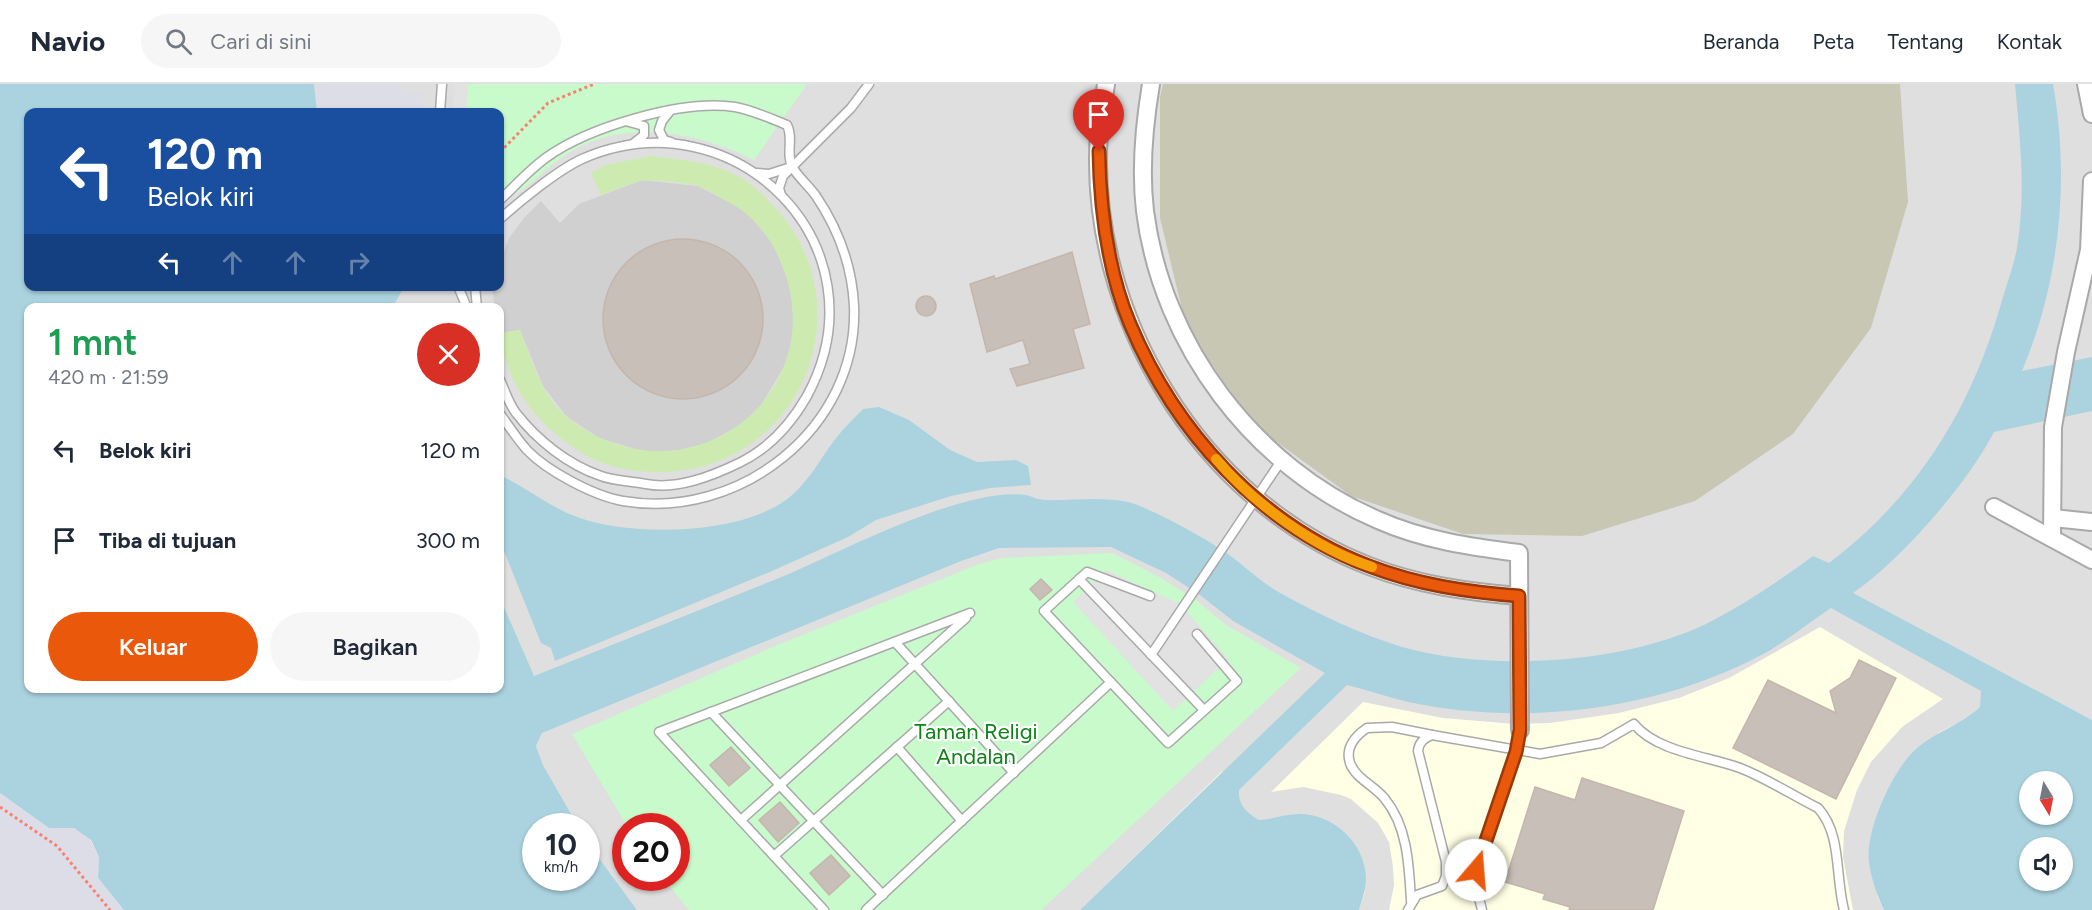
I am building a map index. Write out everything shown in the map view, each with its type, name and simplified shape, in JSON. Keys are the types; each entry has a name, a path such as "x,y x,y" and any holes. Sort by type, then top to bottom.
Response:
{"street":[{"path":"1106,84 1099,134 1100,185 1111,262 1130,323 1177,410 1228,473 1256,499 1294,526 1368,566 1458,591 1519,596"},
{"path":"1151,84 1143,152 1144,201 1152,246 1168,300 1182,334 1209,380 1244,424 1281,461 1329,495 1377,520 1418,535 1466,546 1519,553 1520,730"},
{"path":"2086,84 2092,114"},
{"path":"2052,538 2053,427 2066,352 2090,250 2092,182"},
{"path":"1994,507 2092,560"},
{"path":"2053,518 2092,522"}],"lane":[{"path":"440,108 442,84"},
{"path":"782,197 778,188 783,176 851,108 869,84"},
{"path":"504,196 547,157 592,131 626,121 670,111 734,107 771,118 787,124 791,133 789,152 792,167 815,194 837,230 849,264 854,307 850,352 836,393 806,438 765,473 722,494 679,503 622,501 561,475 528,452 504,419"},
{"path":"504,388 516,412 553,451 601,476 654,485 707,478 756,454 795,417 820,370 830,318 823,265 800,216 767,180 724,155 664,140 659,130 662,121 670,111"},
{"path":"504,216 580,160 641,140 644,135 644,126 626,121"},
{"path":"630,144 674,143"},
{"path":"769,174 778,168 789,152"},
{"path":"754,173 769,174 792,167"},
{"path":"783,176 794,174 801,178"},
{"path":"1151,655 1281,461"},
{"path":"1150,596 1087,572 1044,611 1168,743 1237,681 1197,634"},
{"path":"1079,579 1204,711"},
{"path":"741,820 970,613 659,732 824,910"},
{"path":"895,642 1014,773"},
{"path":"866,910 1111,682"},
{"path":"774,856 949,701"},
{"path":"711,712 882,895"},
{"path":"1410,906 1406,845 1393,811 1384,798 1354,771 1349,761 1351,743 1367,728 1392,727 1516,752 1540,754 1601,743 1634,724 1642,734 1676,748 1741,769 1818,808 1827,818 1833,832 1844,910"},
{"path":"1482,910 1476,886 1476,870 1516,752 1520,730"},
{"path":"1410,906 1422,891 1442,886 1446,876 1446,862 1418,751 1420,742 1431,735"},
{"path":"897,747 962,821"}],"path":[{"path":"504,148 548,103 594,84"},
{"path":"0,807 57,846 110,910"}],"shaded area":[{"path":"314,84 2092,84 2092,720 2011,677 1969,718 1939,732 1877,896 1884,910 1359,910 1365,892 1317,817 1301,814 1259,820 1247,813 1222,771 1080,910 637,910 622,891 690,891 690,813 612,813 612,877 600,862 600,813 571,813 543,765 536,746 542,733 553,727 504,608 504,303 395,303 402,291 504,291 504,108 317,108"},
{"path":"314,84 396,84 409,94 423,93 422,108 317,108"},
{"path":"455,84 468,84 466,108 453,108"},
{"path":"1163,84 1900,84 1908,202 1871,328 1793,434 1695,501 1582,536 1463,534 1351,496 1255,426 1187,330 1160,218 1160,97"},
{"path":"642,180 698,186 746,211 774,245 791,288 794,329 787,362 758,410 737,427 707,443 680,450 648,453 599,438 566,416 543,386 520,330 504,332 504,303 494,303 493,292 504,291 504,252 509,238 541,201 560,223 579,204"},
{"path":"1106,570 1180,604 1228,659 1173,711 1073,602"},
{"path":"1820,627 1943,699 1902,727 1871,762 1857,790 1844,831 1843,857 1853,910 1389,910 1394,885 1393,867 1389,842 1378,823 1351,799 1341,795 1303,787 1271,792 1363,702 1443,718 1515,724 1550,723 1619,713 1679,698 1729,678"},
{"path":"0,793 49,828 74,828 89,838 99,857 98,878 124,910 0,910"}],"green space":[{"path":"468,84 807,84 754,160 707,141 681,135 655,132 629,133 603,138 579,147 557,161 523,189 504,198 504,108 466,108"},
{"path":"650,156 706,164 738,176 771,203 787,222 808,262 817,305 814,346 801,385 778,419 747,446 708,465 663,472 629,470 597,461 577,450 548,427 525,400 509,370 504,352 504,332 520,330 538,378 548,396 565,415 577,425 605,440 646,450 686,448 722,436 752,414 775,384 789,349 793,310 783,268 763,231 740,209 698,186 640,181 601,195 591,173 605,165"},
{"name":"Taman Religi Andalan","path":"1112,553 1161,578 1196,600 1226,625 1301,668 1041,910 689,910 674,891 690,891 690,813 619,813 572,734 780,644 979,564 1003,558"}],"water":[{"path":"0,84 314,84 317,108 24,108 24,291 402,291 395,303 24,303 24,693 504,693 504,607 534,676 791,573 874,535 940,509 1001,495 1025,495 1045,500 1107,499 1138,505 1211,543 1269,586 1311,609 1386,642 1437,655 1476,660 1557,660 1637,648 1674,637 1708,623 1735,608 1813,556 1829,563 1890,508 1939,445 1959,410 1991,337 2016,254 2022,187 2015,84 2053,84 2061,157 2058,230 2045,302 2022,371 2092,357 2092,411 1994,432 1968,474 1932,519 1892,561 1853,593 2092,720 2092,910 1884,910 1869,862 1871,835 1881,804 1904,762 1928,740 1980,707 1981,691 1831,608 1767,652 1726,672 1683,688 1638,700 1592,708 1499,713 1453,709 1408,702 1347,685 1239,790 1239,795 1244,808 1259,820 1295,814 1311,815 1323,818 1342,830 1357,848 1365,869 1365,885 1359,910 1080,910 1325,673 1233,621 1200,595 1166,573 1111,547 999,548 961,561 542,733 536,746 543,765 571,813 522,813 522,891 600,891 600,860 612,876 612,891 623,891 637,910 124,910 98,878 99,857 91,840 74,828 49,828 0,793"},
{"path":"879,407 909,420 950,450 977,462 1016,460 1028,466 1031,485 990,488 951,496 876,520 848,537 772,571 555,661 551,648 541,643 504,551 504,477 559,509 603,524 658,530 718,525 746,519 771,509 791,496 841,432 863,409"}],"building":[{"path":"683,239 699,240 714,245 728,252 740,262 750,274 757,288 762,303 762,335 757,350 750,364 740,376 728,386 714,393 699,398 683,399 667,398 652,393 638,386 626,376 616,364 609,350 604,335 603,319 604,303 609,288 616,274 626,262 638,252 652,245 667,240"},
{"path":"1072,252 1090,324 1073,329 1084,368 1017,386 1010,369 1030,364 1023,340 987,352 970,284 994,276 995,279"},
{"path":"926,296 933,299 936,306 933,313 926,316 919,313 916,306 919,299"},
{"path":"1041,579 1052,590 1040,600 1030,589"},
{"path":"1859,660 1896,678 1836,799 1733,748 1768,680 1836,713 1830,691 1850,678"},
{"path":"731,747 750,768 729,786 710,765"},
{"path":"1582,778 1684,811 1653,910 1569,910 1570,907 1543,899 1545,894 1505,882 1535,787 1575,800"},
{"path":"780,802 799,823 778,842 759,820"},
{"path":"831,855 850,876 829,895 810,873"}],"slow traffic":[{"path":"1216,459 1256,499 1294,526 1336,551 1372,567"}],"route":[{"path":"1099,151 1104,226 1111,262 1130,323 1156,375 1177,410 1228,473 1256,499 1294,526 1336,551 1368,566 1403,578 1458,591 1519,596 1520,730 1516,752 1476,870"}]}
